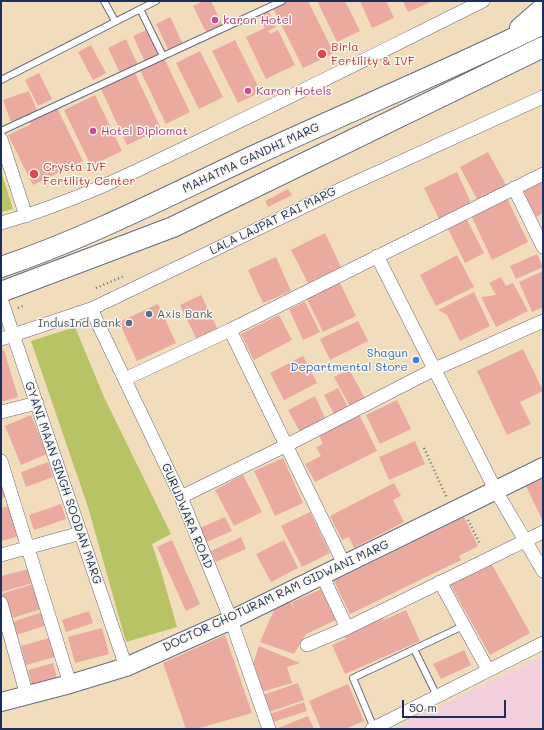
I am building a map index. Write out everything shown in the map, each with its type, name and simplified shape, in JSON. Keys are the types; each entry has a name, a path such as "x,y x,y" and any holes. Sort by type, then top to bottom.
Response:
{"main road":[{"path":"500,45 543,8"},
{"path":"500,45 543,24"},
{"name":"MAHATMA GANDHI MARG","path":"1,267 85,235 252,157 500,45"},
{"path":"1,292 173,227 543,47"},
{"path":"486,75 543,61"}],"street":[{"path":"1,223 62,203 181,149 483,1"},
{"name":"LALA LAJPAT RAI MARG","path":"7,337 91,309 343,188 543,96"},
{"path":"1,138 26,216"},
{"path":"125,379 230,330 543,174"},
{"path":"514,188 543,247"},
{"path":"377,256 496,491 543,571"},
{"name":"GYANI MAAN SINGH SOODAN MARG","path":"1,299 7,337 36,404 126,667"},
{"name":"GURUDWARA ROAD","path":"91,309 181,497 231,620 269,729"},
{"path":"181,497 287,445 435,369 543,321"},
{"path":"230,330 344,564"},
{"path":"1,412 36,404"},
{"path":"1,460 70,684"},
{"name":"DOCTOR CHOTURAM RAM GIDWANI MARG","path":"1,702 70,684 126,667 231,620 543,467"},
{"path":"307,645 347,628 543,532"},
{"path":"1,555 80,533"},
{"path":"322,575 347,628"},
{"path":"440,582 488,670"},
{"path":"1,603 27,696"},
{"path":"373,729 543,643"}],"lane":[{"path":"104,1 115,22"},
{"path":"1,80 156,1"},
{"path":"1,132 282,1"},
{"path":"140,9 163,56"},
{"path":"373,729 353,678 463,626"},
{"path":"414,649 437,696"}],"path":[{"path":"96,288 124,276"},
{"path":"424,448 458,509 470,521 480,544"}],"shaded area":[{"path":"543,656 543,729 394,729"}],"green space":[{"path":"1,171 13,209 1,212"},
{"path":"75,327 104,397 171,534 152,544 177,627 126,642 88,507 31,341"}],"building":[{"path":"203,1 211,1 223,26 207,34 193,6"},
{"path":"288,1 308,1 334,53 303,68 273,8"},
{"path":"317,1 345,1 360,31 337,42"},
{"path":"360,1 386,1 394,18 372,28"},
{"path":"403,1 433,1 408,12"},
{"path":"268,10 276,27 268,31 270,34 278,30 295,65 266,79 246,37 265,28 259,15"},
{"path":"170,17 183,44 169,51 156,24"},
{"path":"149,29 161,55 145,62 133,36"},
{"path":"126,39 138,65 120,73 108,48"},
{"path":"235,40 261,92 238,103 212,51"},
{"path":"91,45 106,73 93,80 78,52"},
{"path":"200,51 223,97 199,109 176,63"},
{"path":"164,58 190,112 166,124 140,70"},
{"path":"39,73 52,99 38,106 25,80"},
{"path":"135,73 161,129 127,145 101,89"},
{"path":"29,91 38,113 11,122 3,100"},
{"name":"Hotel Diplomat","path":"95,95 122,151 91,166 64,110"},
{"path":"57,108 83,161 33,185 8,135 31,124 29,121"},
{"path":"488,152 506,185 478,201 460,167"},
{"path":"457,172 472,205 440,221 424,188"},
{"path":"543,181 543,213 536,217 523,191"},
{"path":"288,189 292,195 268,207 265,201"},
{"path":"506,196 528,242 492,260 470,213"},
{"path":"465,216 484,253 465,263 446,225"},
{"path":"325,233 341,267 308,283 291,250"},
{"path":"537,254 543,267 516,279 510,266"},
{"path":"457,255 474,287 436,306 420,275"},
{"path":"276,257 291,291 263,303 248,270"},
{"path":"543,271 543,307 532,312 519,282"},
{"path":"501,277 506,286 513,283 528,311 496,327 481,297 496,295 489,283"},
{"path":"339,281 356,316 323,332 306,297"},
{"path":"474,292 490,326 460,341 447,315 438,310"},
{"path":"201,295 218,330 197,340 180,305"},
{"path":"305,302 320,332 303,340 289,309"},
{"path":"158,304 176,343 137,361 119,322"},
{"path":"279,315 292,340 254,360 241,334"},
{"path":"358,321 368,341 330,360 320,339"},
{"path":"523,349 543,391 520,402 531,424 507,435 477,371"},
{"path":"4,350 18,397 1,402 1,351"},
{"path":"303,356 317,383 284,400 270,373"},
{"path":"349,369 367,402 352,410 334,377"},
{"path":"338,388 350,411 336,418 324,395"},
{"path":"315,396 325,418 322,427 300,432 288,410"},
{"path":"397,400 411,429 380,444 366,415"},
{"path":"359,414 377,451 315,482 305,464 321,456 316,447 323,444 319,435"},
{"path":"31,415 47,454 21,465 5,426"},
{"path":"415,441 425,464 389,480 379,457"},
{"path":"283,458 303,503 275,516 254,471"},
{"path":"48,462 53,477 26,487 21,472"},
{"path":"243,475 262,512 234,526 215,490"},
{"path":"543,479 543,518 542,519 526,486"},
{"path":"5,482 9,495 1,498 1,483"},
{"path":"394,483 401,496 393,500 404,522 354,548 349,537 342,540 330,516"},
{"path":"61,504 66,519 34,530 29,515"},
{"path":"10,506 19,536 1,541 1,508"},
{"path":"310,512 330,553 302,567 281,526"},
{"path":"225,517 232,531 206,542 200,528"},
{"path":"464,517 478,546 459,556 461,560 350,614 334,581"},
{"path":"241,537 246,549 216,562 211,551"},
{"path":"172,540 200,604 186,611 157,547"},
{"path":"284,540 298,568 271,582 256,554"},
{"path":"490,561 530,633 490,655 450,584"},
{"path":"29,569 33,583 1,592 1,576"},
{"path":"33,584 41,609 9,619 1,594"},
{"path":"324,588 338,619 306,634 294,654 260,642 275,608 290,601 294,609 292,602"},
{"path":"406,610 420,641 345,674 332,645 346,639 344,635 381,613 384,620"},
{"path":"89,611 93,623 66,632 62,620"},
{"path":"43,612 47,625 16,635 12,622"},
{"path":"102,628 109,654 75,663 68,637"},
{"path":"225,635 252,713 196,729 186,729 163,663"},
{"path":"49,638 55,657 26,665 21,646"},
{"path":"259,646 300,663 287,667 292,683 258,693 251,670"},
{"path":"464,650 471,665 441,679 433,664"},
{"path":"53,663 57,678 32,685 28,670"},
{"path":"298,683 304,700 269,712 263,695"},
{"path":"348,684 364,721 345,729 321,729 309,701"},
{"path":"304,702 307,711 270,723 267,715"},
{"path":"308,716 314,729 276,729"}],"place":[{"name":"karon Hotel","path":"215,20"},
{"name":"Birla Fertility & IVF","path":"322,54"},
{"name":"Karon Hotels","path":"248,91"},
{"name":"Hotel Diplomat","path":"93,131"},
{"name":"Crysta IVF Fertility Center","path":"34,174"},
{"name":"Axis Bank","path":"149,314"},
{"name":"IndusInd Bank","path":"129,323"},
{"name":"Shagun Departmental Store","path":"416,360"}]}
